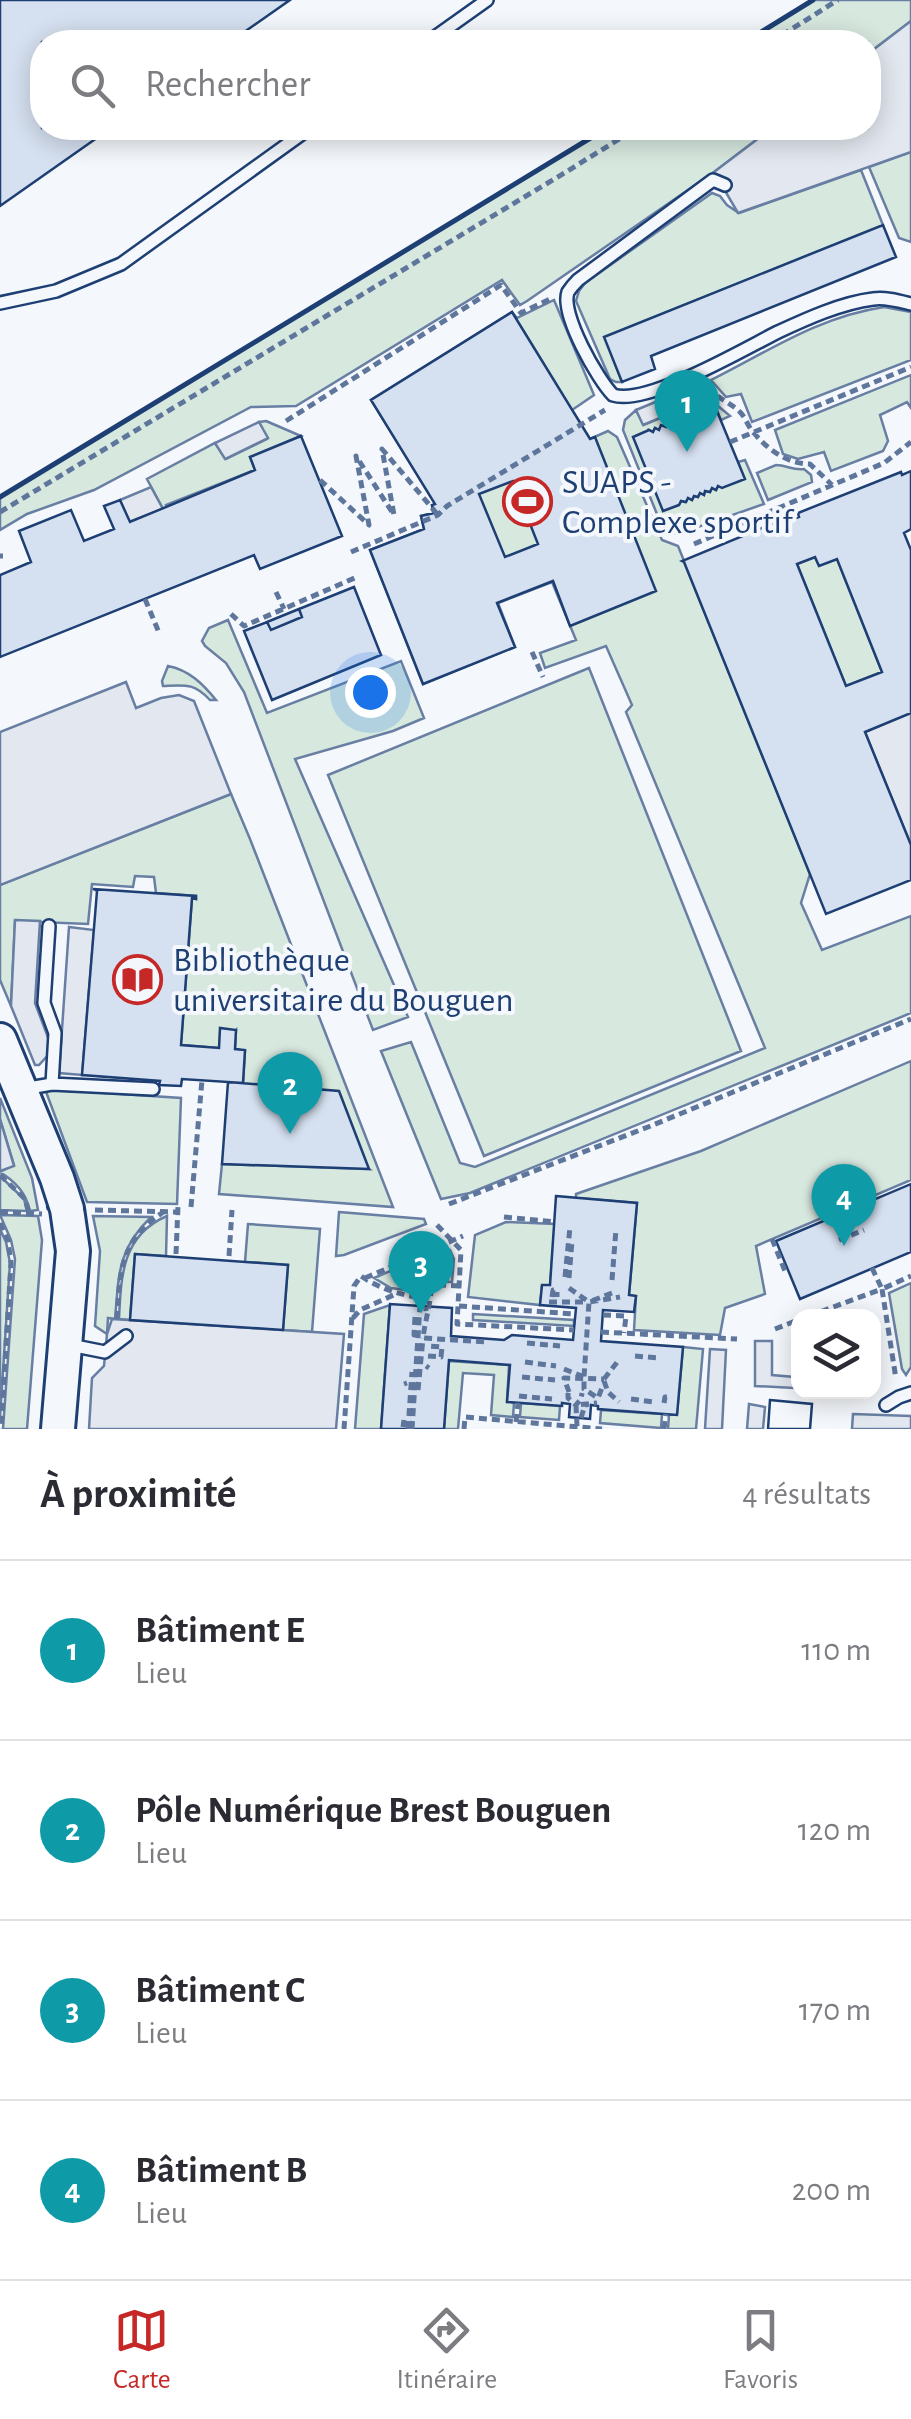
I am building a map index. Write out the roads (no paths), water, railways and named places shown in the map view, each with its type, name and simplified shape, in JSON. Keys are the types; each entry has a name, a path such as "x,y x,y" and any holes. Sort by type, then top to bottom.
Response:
{"street":[{"path":"0,1040 36,1086 67,1209 73,1251 58,1429"}],"lane":[{"path":"445,30 487,0"},
{"path":"0,303 56,291 121,264 293,140"},
{"path":"725,185 712,180 568,291 567,306 574,324 597,376 613,395 632,398 697,373 782,330 847,304 877,298 911,304"},
{"path":"49,926 44,1003 55,1034 36,1086 153,1089"},
{"path":"65,1345 105,1352 126,1336"},
{"path":"886,1405 905,1395"}],"place":[{"name":"Bâtiment E","path":"687,452"},
{"name":"SUAPS - Complexe sportif","path":"527,501"},
{"name":"Bibliothèque universitaire du Bouguen","path":"138,979"},
{"name":"Pôle Numérique Brest Bouguen","path":"290,1134"},
{"name":"Bâtiment B","path":"844,1246"},
{"name":"Bâtiment C","path":"421,1313"}]}
